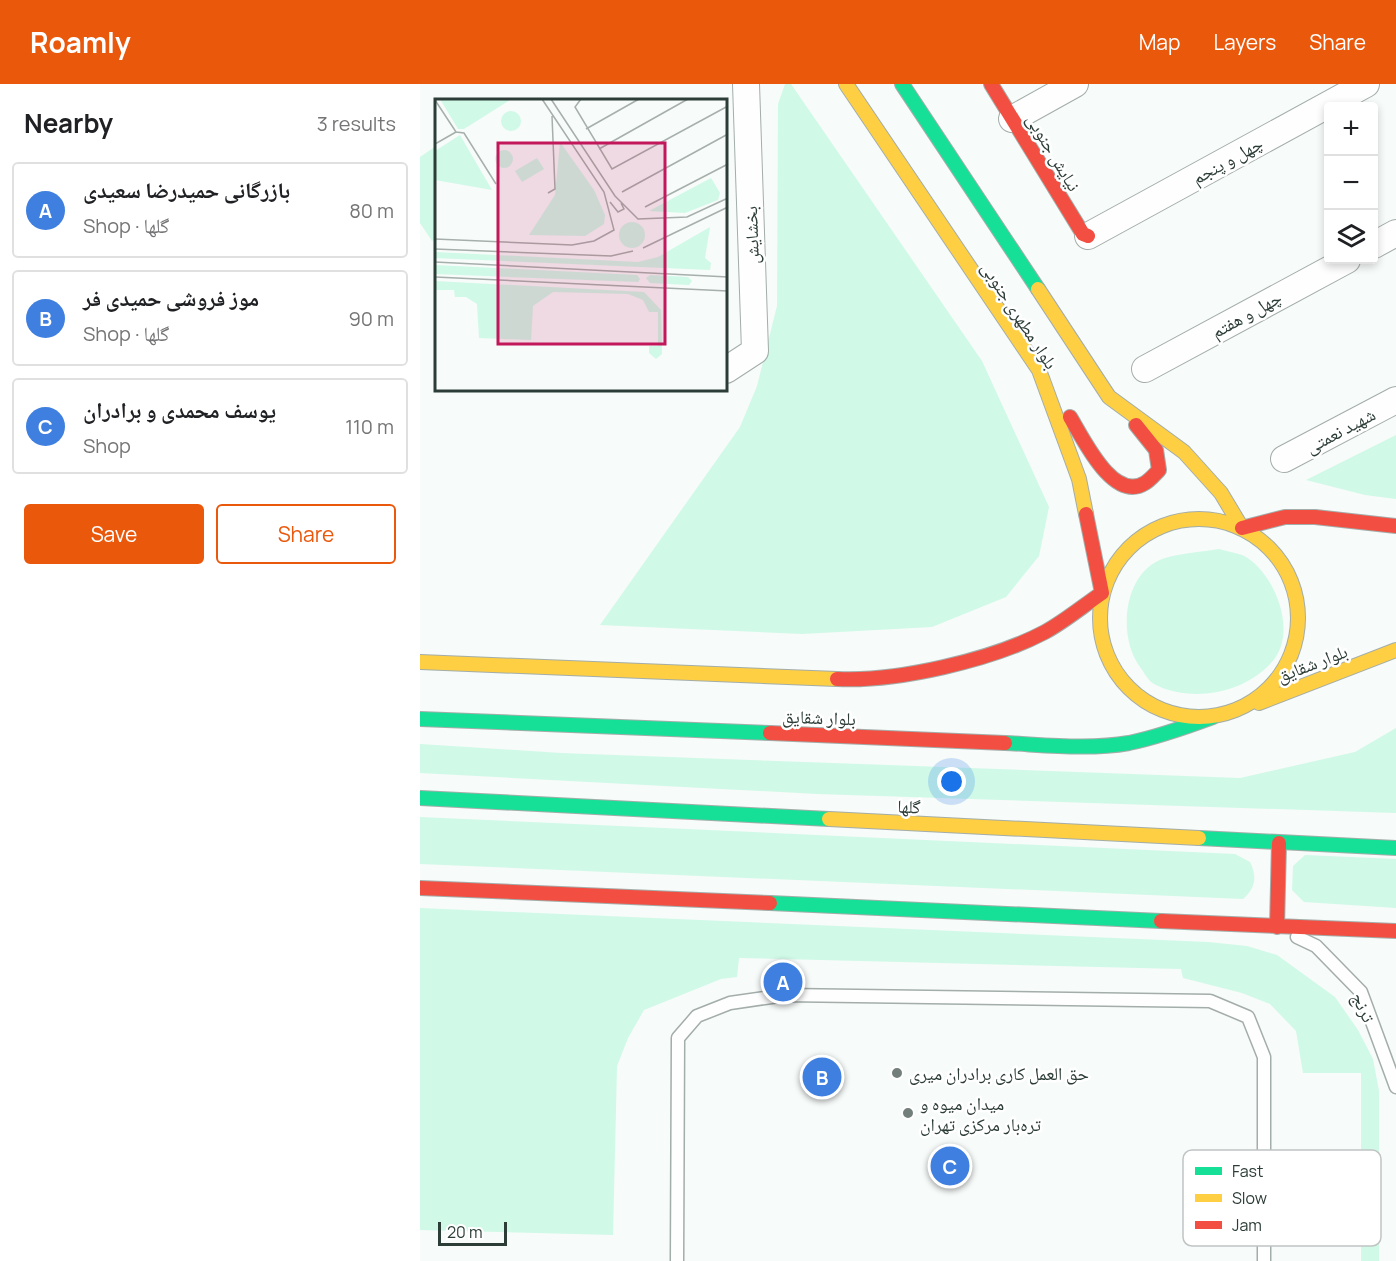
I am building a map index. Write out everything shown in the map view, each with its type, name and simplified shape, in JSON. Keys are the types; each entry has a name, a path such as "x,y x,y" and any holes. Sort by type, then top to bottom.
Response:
{"main road":[{"name":"بلوار مطهری جنوبی","path":"846,84 1039,370 1079,479 1102,593"},
{"name":"بلوار مطهری جنوبی","path":"902,84 1109,397 1184,452 1221,493 1242,528"},
{"name":"نیایش جنوبی","path":"991,84 1083,234 1088,236"},
{"path":"1039,370 1111,480 1122,488 1135,488 1150,482 1159,470 1156,450 1150,440 1109,397"},
{"path":"1242,528 1285,517 1315,517 1396,526"},
{"path":"1185,519 1215,520 1242,528 1269,547 1288,573 1298,604 1298,636 1287,666 1267,692 1240,710 1213,717 1180,716 1149,705 1124,685 1106,657 1099,625 1102,593 1113,566 1132,544 1157,528 1185,519"},
{"path":"420,662 855,680 917,671 982,656 1045,631 1102,593"},
{"name":"بلوار شقایق","path":"1240,710 1396,650"},
{"name":"بلوار شقایق","path":"420,719 1081,746 1128,743 1168,733 1213,717"},
{"name":"گلها","path":"420,798 1396,848"},
{"path":"1277,927 1279,843"},
{"path":"420,888 1396,931"}],"street":[{"name":"بخشایش","path":"728,369 755,351 746,84"},
{"path":"1012,119 1075,84"},
{"name":"چهل و پنجم","path":"1088,236 1366,84"},
{"path":"1378,243 1396,233"},
{"name":"چهل و هفتم","path":"1145,369 1340,264"},
{"name":"شهید نعمتی","path":"1284,459 1396,400"}],"lane":[{"name":"ترنج","path":"1277,927 1316,946 1361,992 1396,1087"},
{"path":"676,1261 678,1038 697,1016 730,1003 785,995 1210,1000 1248,1017 1264,1057 1264,1150"}],"green space":[{"path":"785,84 791,84 982,361 1049,507 1039,556 1006,597 932,627 802,634 600,625 740,427 757,386 777,306 778,104"},
{"path":"435,147 435,239 432,241 420,223 420,157"},
{"path":"1396,435 1396,499 1365,495 1306,480"},
{"path":"1219,549 1246,557 1268,580 1281,608 1283,638 1279,651 1271,663 1259,674 1231,688 1199,694 1168,690 1148,679 1133,654 1128,639 1127,622 1128,606 1133,590 1140,576 1151,565 1165,558"},
{"path":"1396,728 1396,813 817,794 420,773 420,744 561,753 1240,778 1355,752"},
{"path":"420,817 1235,854 1250,862 1254,872 1254,882 1251,891 1243,899 420,864"},
{"path":"1305,855 1396,859 1396,908 1304,902 1292,890 1293,866"},
{"path":"420,908 1208,942 1247,946 1277,955 1335,997 1358,1030 1373,1059 1379,1091 1379,1150 1361,1150 1361,1073 1303,1073 1296,1031 1270,1004 1242,993 1183,978 1181,969 739,958 737,977 721,979 644,1010 628,1038 617,1066 613,1235 420,1230"},
{"path":"1361,1246 1379,1246 1379,1261 1361,1261"}],"traffic: fast":[{"path":"902,84 1038,289"},
{"path":"1005,743 1067,746 1114,745 1151,738 1213,717"},
{"path":"420,719 770,733"},
{"path":"420,798 829,819"},
{"path":"1199,838 1396,848"},
{"path":"770,903 1161,921"}],"traffic: slow":[{"path":"846,84 1039,370 1079,479 1086,514"},
{"path":"1038,289 1109,397 1184,452 1221,493 1242,528"},
{"path":"1189,519 1209,519 1246,530 1276,555 1291,580 1298,608 1298,618 1294,647 1287,665 1262,695 1246,706 1228,713 1209,717 1189,717 1152,706 1122,681 1111,665 1104,647 1100,628 1100,608 1111,571 1136,541 1152,530 1170,523 1189,519"},
{"path":"1259,703 1396,650"},
{"path":"420,662 837,679"},
{"path":"829,819 1199,838"}],"traffic: jam":[{"path":"991,84 1083,234 1088,236"},
{"path":"1070,417 1100,465 1122,484 1133,487 1145,483 1159,470 1156,450 1136,425"},
{"path":"1086,514 1102,593"},
{"path":"1242,528 1285,517 1315,517 1396,526"},
{"path":"837,679 861,679 915,673 999,652 1045,632 1102,593"},
{"path":"770,733 1005,743"},
{"path":"1277,927 1279,843"},
{"path":"420,888 770,903"},
{"path":"1161,921 1396,931"}],"place":[{"name":"بازرگانی حمیدرضا سعیدی","path":"783,982"},
{"name":"حق العمل کاری برادران میری","path":"897,1073"},
{"name":"موز فروشی حمیدی فر","path":"822,1077"},
{"name":"میدان میوه و تره‌بار مرکزی تهران","path":"908,1113"},
{"name":"یوسف محمدی و برادران","path":"950,1166"}]}
